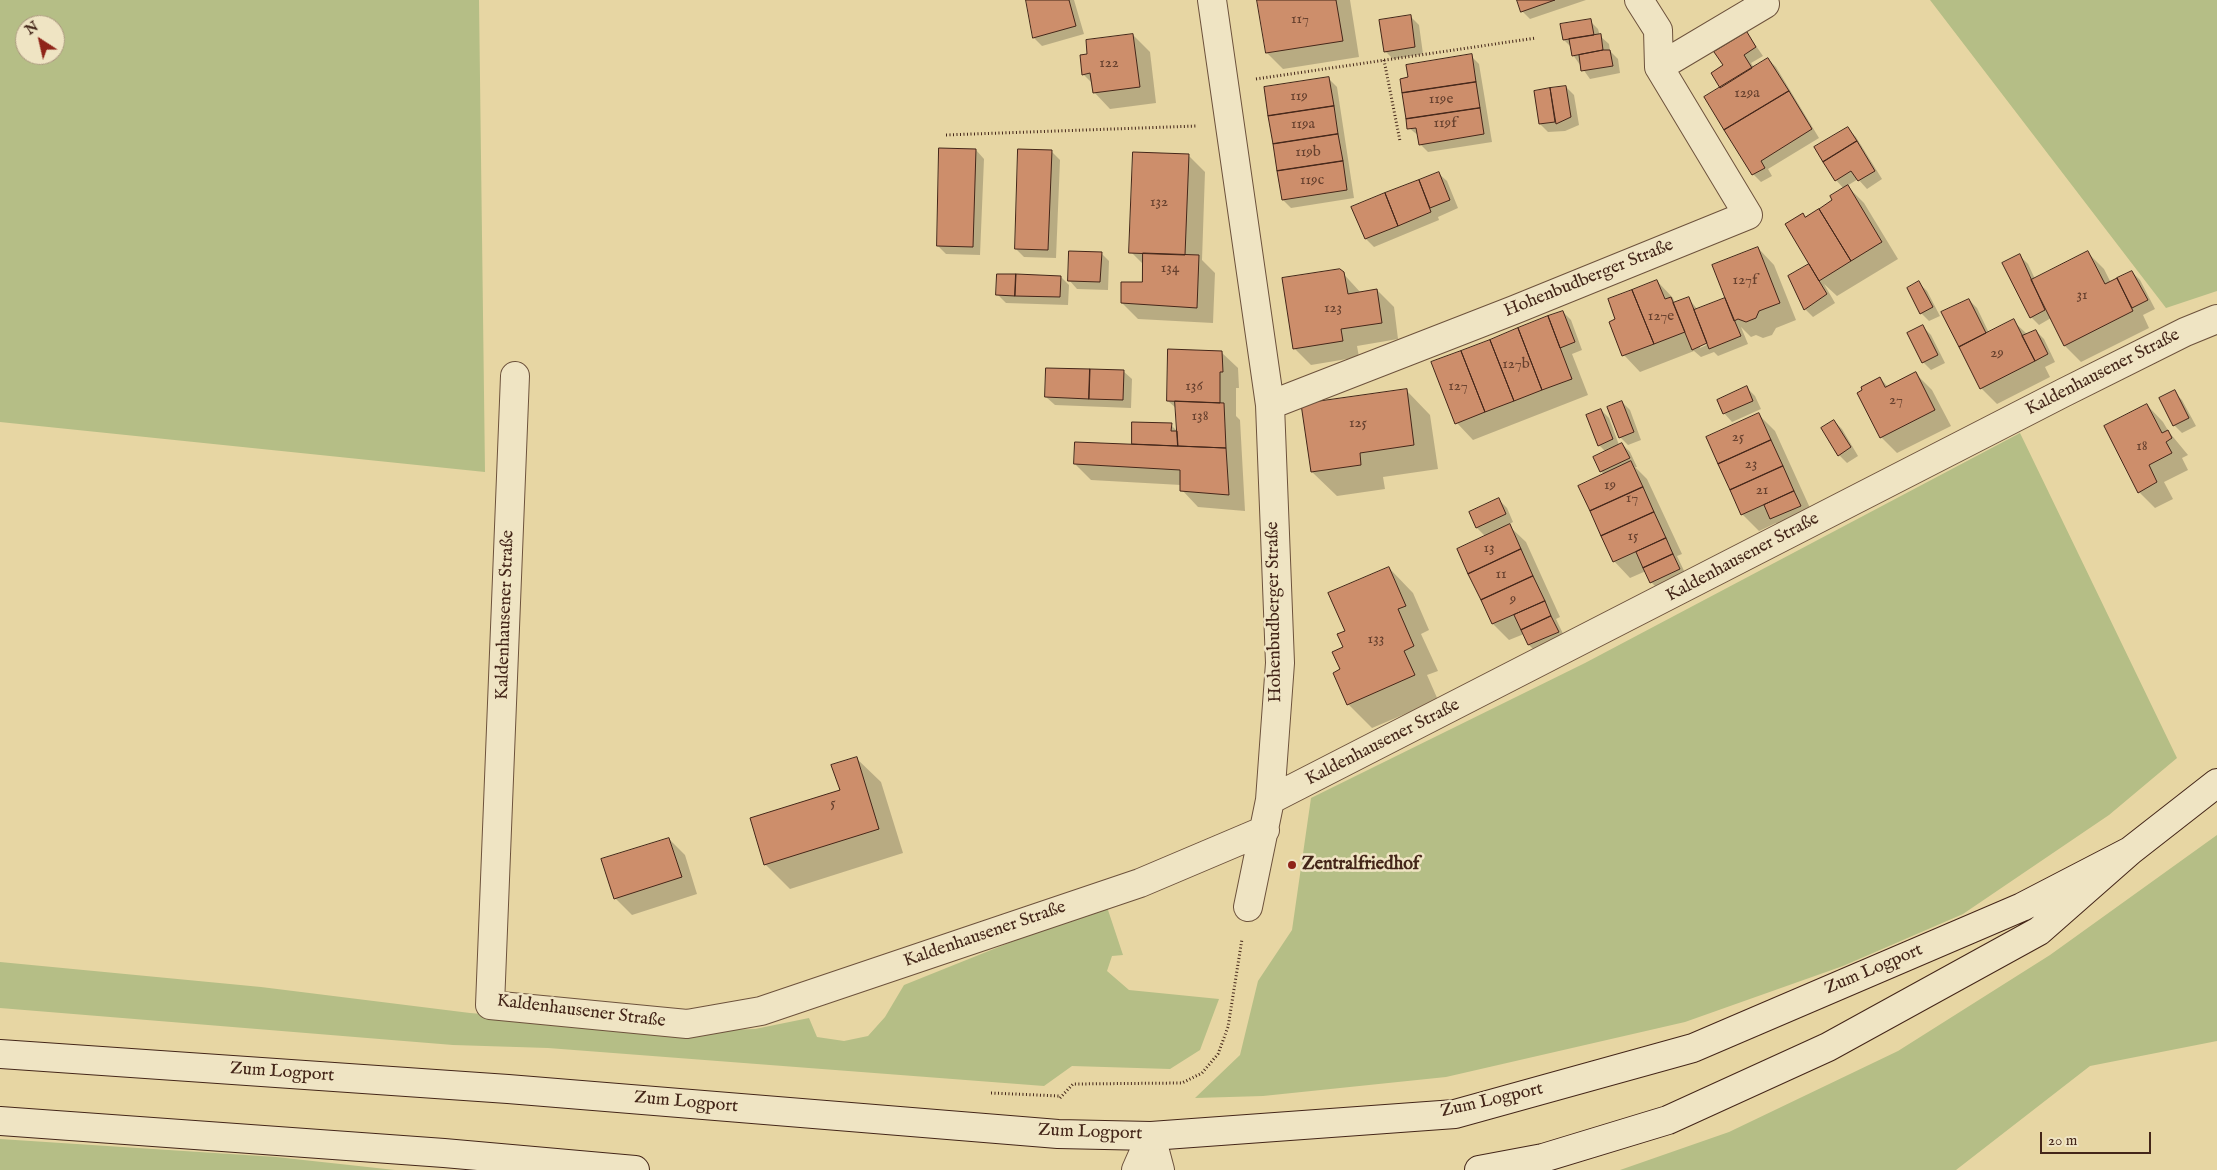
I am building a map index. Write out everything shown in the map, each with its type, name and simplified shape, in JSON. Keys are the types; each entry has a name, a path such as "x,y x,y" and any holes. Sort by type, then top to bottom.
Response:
{"street":[{"name":"Hohenbudberger Straße","path":"1212,0 1270,405 1280,663 1270,800 1248,906"},
{"name":"Hohenbudberger Straße","path":"1270,405 1514,310 1748,215 1659,67 1658,30 1639,0"},
{"path":"1659,67 1765,4"},
{"name":"Kaldenhausener Straße","path":"1270,800 2054,398 2185,332 2217,320"},
{"name":"Kaldenhausener Straße","path":"516,376 490,1005 687,1024 761,1011 1140,883 1265,830"},
{"name":"Zum Logport","path":"1479,1170 1543,1158 1668,1120 1828,1047 2038,931 2130,851 2217,783"},
{"name":"Zum Logport","path":"0,1054 508,1088 1058,1134 1151,1136 1454,1114 1693,1048 2022,907 2130,851"},
{"path":"0,1121 444,1153 635,1170"},
{"path":"1136,1170 1151,1136"},
{"path":"1151,1136 1160,1170"}],"path":[{"path":"1224,84 1536,38"},
{"path":"1384,60 1400,141"},
{"path":"946,136 1230,125"},
{"path":"1060,1096 1073,1084 1182,1082 1202,1073 1218,1054 1228,1027 1248,906"}],"green space":[{"path":"0,0 479,0 485,472 0,422"},
{"path":"1930,0 2217,0 2217,291 2166,308"},
{"path":"2020,433 2177,758 2109,815 1963,914 1843,966 1685,1022 1446,1077 1263,1096 1195,1098 1240,1055 1258,981 1292,930 1311,798 1585,663"},
{"path":"2217,835 2217,1041 2090,1066 1956,1170 1620,1170 1729,1132 1898,1051 2050,955"},
{"path":"1107,907 1123,955 1112,956 1107,971 1129,990 1219,999 1200,1050 1170,1069 1072,1066 1044,1086 548,1048 453,1045 0,1008 0,962 261,987 470,1013 686,1031 755,1029 809,1018 817,1037 844,1041 868,1036 885,1017 904,985 1031,934"},
{"path":"0,1139 276,1157 395,1170 0,1170"}],"building":[{"path":"1026,0 1069,0 1076,26 1033,38"},
{"path":"1257,0 1336,0 1343,41 1266,53"},
{"path":"1517,0 1555,0 1521,12"},
{"path":"1411,15 1415,47 1384,52 1379,20"},
{"path":"1591,19 1594,35 1563,40 1560,24"},
{"path":"1747,32 1756,47 1744,55 1752,68 1720,88 1711,73 1723,65 1714,52"},
{"path":"1133,34 1140,87 1093,93 1090,73 1082,75 1080,55 1087,54 1086,40"},
{"path":"1601,34 1603,50 1572,56 1569,39"},
{"path":"1610,50 1613,66 1581,71 1579,55"},
{"path":"1472,54 1476,82 1402,93 1400,79 1408,77 1406,65"},
{"path":"1768,58 1789,91 1724,130 1704,97"},
{"path":"1329,77 1334,106 1268,116 1264,87"},
{"path":"1476,82 1480,108 1406,119 1402,93"},
{"path":"1566,86 1571,117 1556,124 1550,88"},
{"path":"1550,88 1555,122 1539,124 1534,91"},
{"path":"1789,91 1812,129 1761,161 1765,168 1752,175 1724,130"},
{"path":"1334,106 1338,134 1273,144 1268,116"},
{"path":"1480,108 1484,134 1419,145 1416,128 1407,129 1406,119"},
{"path":"1848,127 1857,141 1823,162 1814,147"},
{"path":"1338,134 1343,161 1277,171 1273,144"},
{"path":"1857,141 1875,171 1858,181 1851,171 1835,181 1823,162"},
{"path":"939,148 976,149 973,247 937,246"},
{"path":"1018,149 1052,150 1048,250 1015,249"},
{"path":"1133,152 1189,154 1185,255 1129,253"},
{"path":"1343,161 1347,190 1282,200 1277,171"},
{"path":"1439,172 1450,200 1430,208 1419,180"},
{"path":"1419,180 1431,212 1398,226 1385,193"},
{"path":"1848,185 1882,242 1851,261 1819,209 1832,200 1830,196"},
{"path":"1385,193 1398,226 1365,239 1351,207"},
{"path":"1819,209 1851,261 1819,281 1785,224 1803,213 1805,217"},
{"path":"1758,247 1780,303 1759,311 1756,318 1746,322 1738,319 1734,321 1712,265"},
{"path":"1069,251 1102,252 1100,282 1068,281"},
{"path":"2088,251 2105,284 2117,278 2133,311 2064,346 2031,280"},
{"path":"1143,253 1199,255 1197,308 1121,303 1121,282 1142,282"},
{"path":"2020,254 2045,310 2030,318 2002,263"},
{"path":"1809,264 1827,294 1804,310 1788,276"},
{"path":"1340,269 1344,272 1348,294 1377,289 1382,323 1341,329 1343,341 1293,349 1282,278"},
{"path":"2132,271 2148,300 2132,308 2117,278"},
{"path":"997,274 1016,274 1015,296 996,295"},
{"path":"1016,274 1061,276 1060,297 1015,296"},
{"path":"1657,280 1665,299 1671,297 1685,332 1654,344 1632,290"},
{"path":"1919,281 1933,307 1920,314 1907,288"},
{"path":"1632,290 1654,344 1622,356 1609,322 1615,319 1608,299"},
{"path":"1689,297 1707,343 1692,350 1673,303"},
{"path":"1725,298 1741,336 1709,349 1694,310"},
{"path":"1969,299 1986,333 1959,347 1941,312"},
{"path":"1563,311 1575,342 1560,348 1548,316"},
{"path":"1548,316 1572,379 1542,390 1518,328"},
{"path":"2014,319 2035,361 1980,389 1959,347"},
{"path":"1923,325 1938,355 1922,363 1907,333"},
{"path":"1518,328 1542,390 1514,401 1490,340"},
{"path":"2036,330 2048,354 2035,361 2022,336"},
{"path":"1490,340 1514,401 1485,412 1461,351"},
{"path":"1168,349 1222,351 1223,372 1220,372 1220,403 1167,401"},
{"path":"1461,351 1485,412 1455,424 1431,362"},
{"path":"1046,368 1090,369 1089,399 1045,397"},
{"path":"1090,369 1124,370 1123,400 1089,399"},
{"path":"1916,372 1935,410 1880,438 1857,393 1862,390 1861,387 1880,377 1885,387"},
{"path":"1747,386 1753,401 1723,414 1717,400"},
{"path":"1407,389 1414,445 1360,453 1361,465 1311,472 1301,404"},
{"path":"2175,390 2189,418 2173,426 2159,398"},
{"path":"1175,401 1224,403 1226,448 1178,446"},
{"path":"1622,401 1634,432 1619,438 1607,407"},
{"path":"2147,404 2162,433 2168,430 2172,438 2166,442 2172,453 2149,465 2157,482 2138,493 2104,426"},
{"path":"1601,409 1613,439 1598,446 1586,415"},
{"path":"1759,413 1771,440 1718,464 1706,437"},
{"path":"1834,420 1851,447 1838,456 1821,428"},
{"path":"1132,422 1172,423 1171,431 1177,431 1178,446 1132,444"},
{"path":"1771,440 1783,466 1730,490 1718,464"},
{"path":"1075,442 1226,448 1229,495 1180,491 1180,470 1074,464"},
{"path":"1622,443 1630,458 1600,472 1593,457"},
{"path":"1631,461 1643,487 1590,511 1578,486"},
{"path":"1783,466 1794,491 1741,515 1730,490"},
{"path":"1643,487 1654,512 1601,536 1590,511"},
{"path":"1794,491 1801,506 1770,519 1764,505"},
{"path":"1499,498 1506,514 1476,528 1469,512"},
{"path":"1654,512 1666,538 1613,562 1601,536"},
{"path":"1510,524 1521,549 1468,574 1457,549"},
{"path":"1666,538 1673,554 1643,568 1636,552"},
{"path":"1521,549 1533,576 1481,600 1468,574"},
{"path":"1673,554 1680,569 1650,583 1643,568"},
{"path":"1389,567 1406,606 1398,609 1414,646 1404,651 1415,675 1347,705 1333,673 1340,669 1332,652 1343,647 1337,634 1345,631 1328,593"},
{"path":"1533,576 1545,601 1492,624 1481,600"},
{"path":"1545,601 1551,616 1521,630 1514,615"},
{"path":"1551,616 1559,632 1528,645 1521,630"},
{"path":"857,757 879,829 764,865 750,818 840,790 831,765"},
{"path":"669,838 682,877 614,899 601,859"}],"place":[{"name":"Zentralfriedhof","path":"1292,865"}]}
